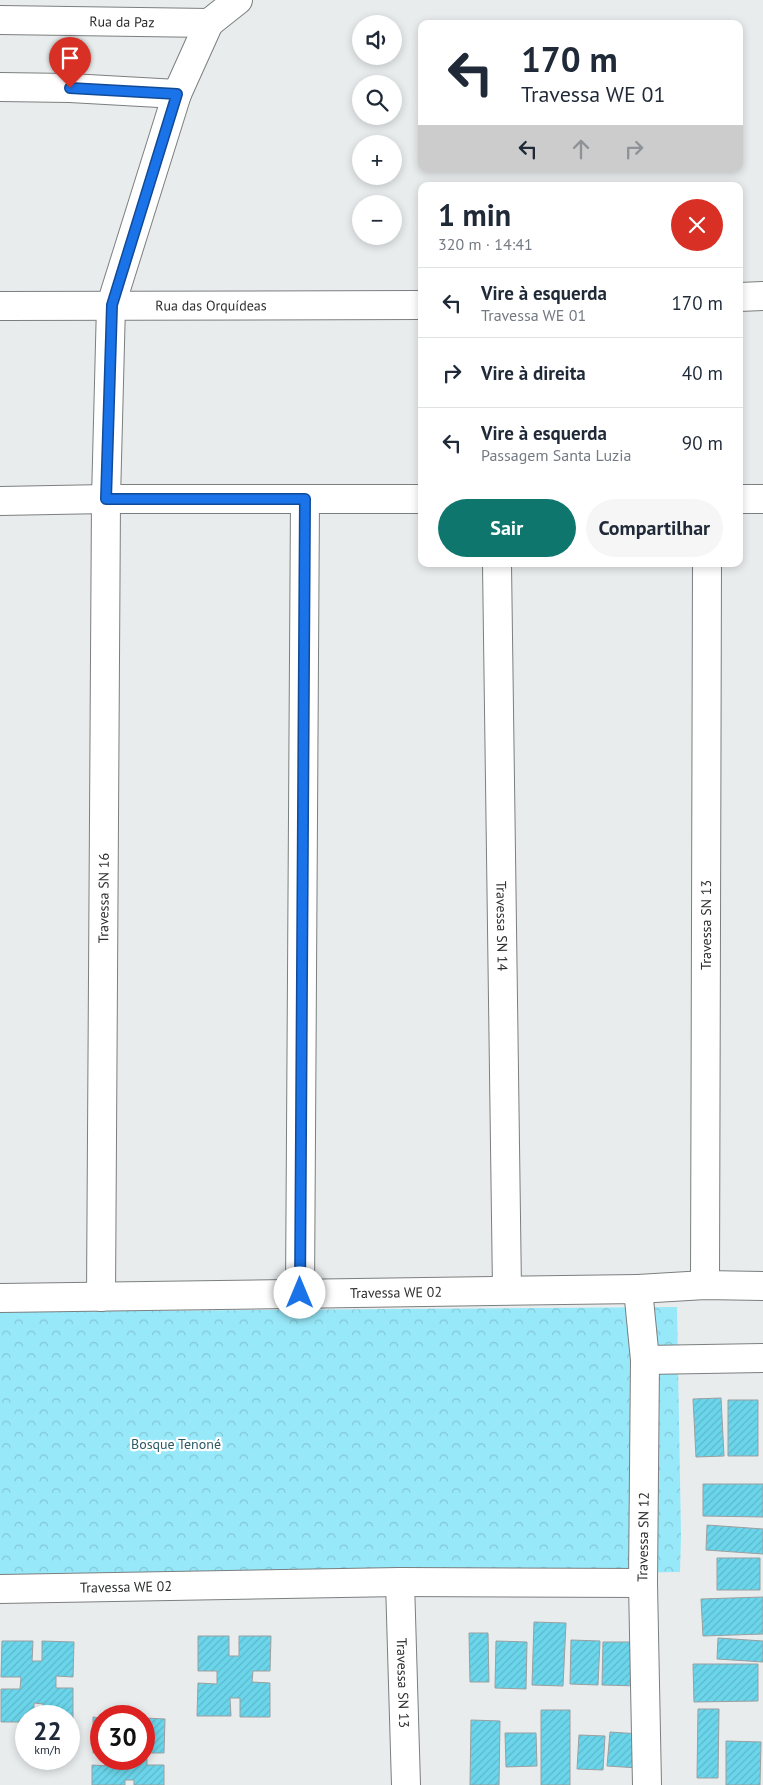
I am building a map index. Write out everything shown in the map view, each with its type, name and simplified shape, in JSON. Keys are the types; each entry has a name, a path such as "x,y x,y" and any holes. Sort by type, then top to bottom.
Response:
{"street":[{"path":"209,23 238,0"},
{"name":"Rua da Paz","path":"0,20 209,23"},
{"name":"Travessa SN 16","path":"100,1298 106,499 112,305 177,94 209,23"},
{"path":"0,87 70,88 177,94"},
{"path":"743,297 763,296"},
{"name":"Rua das Orquídeas","path":"0,306 418,305"},
{"path":"0,501 418,498"},
{"path":"300,1293 305,499"},
{"path":"743,499 763,499"},
{"name":"Travessa SN 14","path":"497,567 507,1290"},
{"name":"Travessa SN 13","path":"706,1285 708,567"},
{"name":"Travessa WE 02","path":"0,1298 638,1289 706,1285 763,1286"},
{"name":"Travessa SN 12","path":"638,1289 645,1360 643,1583 647,1785"},
{"path":"645,1360 763,1358"},
{"name":"Travessa WE 02","path":"0,1589 400,1582 643,1583"},
{"name":"Travessa SN 13","path":"400,1582 406,1785"}],"green space":[{"name":"Bosque Tenoné","path":"677,1307 680,1572 0,1581 0,1312"}],"building":[{"path":"721,1398 724,1456 696,1457 693,1399"},
{"path":"728,1400 758,1400 758,1456 728,1456"},
{"path":"703,1484 763,1484 763,1517 703,1516"},
{"path":"707,1525 763,1529 763,1554 706,1550"},
{"path":"717,1558 760,1558 760,1590 717,1590"},
{"path":"763,1597 763,1634 703,1636 701,1599"},
{"path":"534,1622 566,1623 563,1686 532,1685"},
{"path":"469,1633 488,1633 489,1682 470,1682"},
{"path":"198,1636 229,1636 229,1656 239,1656 239,1636 271,1636 270,1671 253,1671 252,1682 270,1683 270,1717 240,1717 240,1698 230,1698 231,1716 197,1716 198,1683 217,1684 217,1671 198,1671"},
{"path":"718,1638 763,1641 763,1662 717,1659"},
{"path":"571,1640 600,1641 598,1685 570,1684"},
{"path":"2,1641 33,1641 32,1661 42,1661 42,1641 74,1642 73,1677 56,1676 56,1688 73,1688 73,1705 43,1705 34,1703 34,1705 15,1705 15,1722 1,1722 1,1689 20,1689 21,1677 1,1677"},
{"path":"496,1641 527,1642 526,1689 495,1688"},
{"path":"603,1642 639,1642 638,1686 602,1685"},
{"path":"693,1664 758,1664 758,1701 694,1702"},
{"path":"698,1709 719,1709 718,1778 697,1778"},
{"path":"541,1710 570,1710 570,1785 541,1785"},
{"path":"155,1719 165,1719 164,1753 155,1753"},
{"path":"471,1720 500,1721 499,1785 470,1785"},
{"path":"610,1732 641,1734 639,1768 607,1766"},
{"path":"505,1733 536,1733 537,1766 506,1767"},
{"path":"579,1735 605,1736 603,1770 577,1769"},
{"path":"726,1741 761,1742 760,1785 726,1785"},
{"path":"155,1765 164,1765 164,1785 134,1785 134,1780 125,1780 125,1785 92,1785 92,1770 155,1770"}],"route":[{"path":"70,88 177,94 112,305 106,499 305,499 300,1293"}]}
